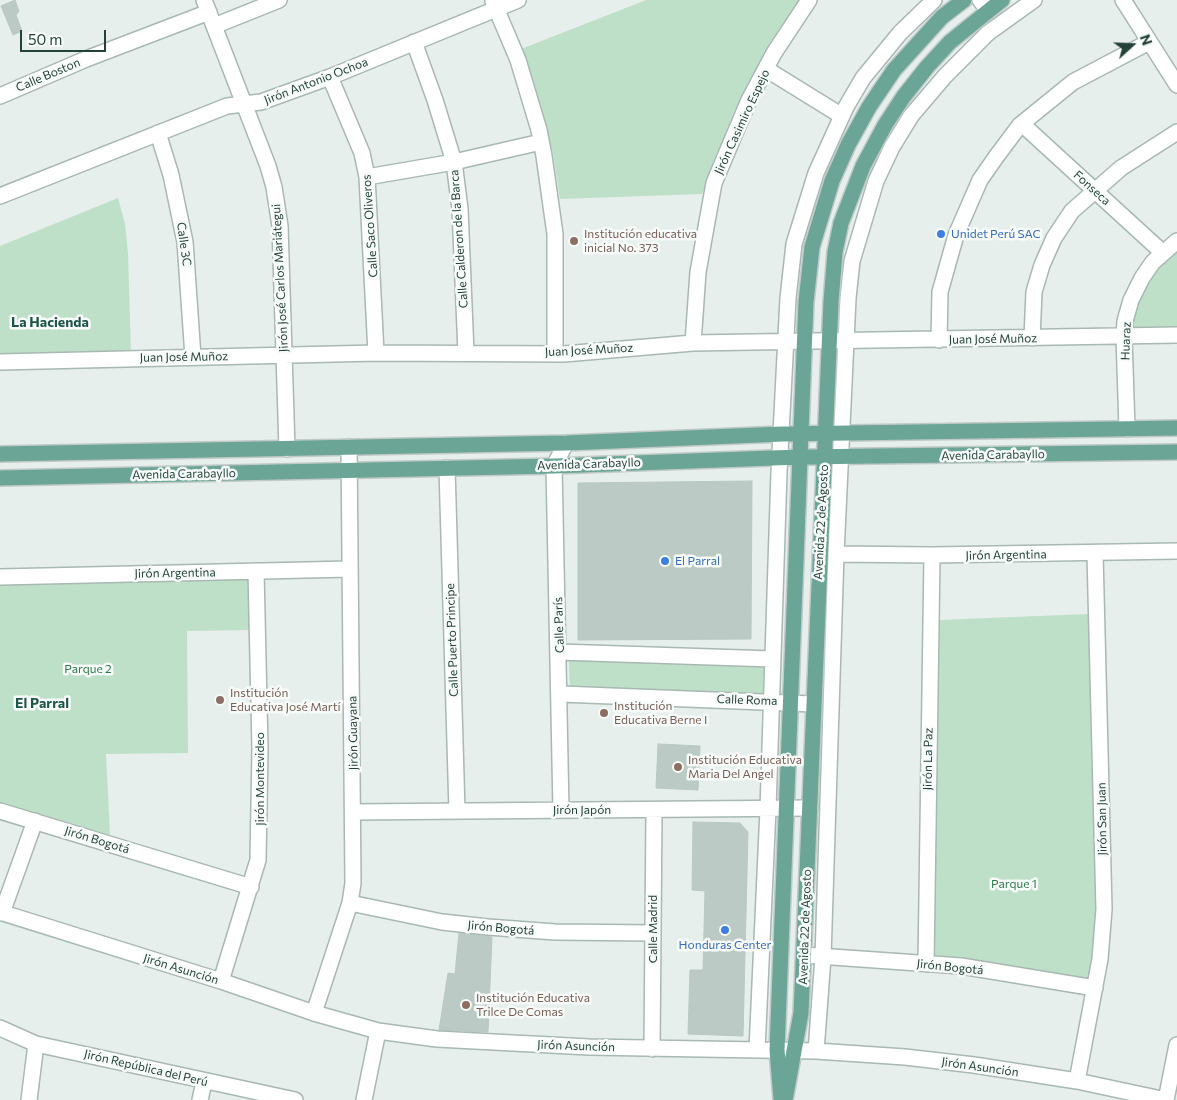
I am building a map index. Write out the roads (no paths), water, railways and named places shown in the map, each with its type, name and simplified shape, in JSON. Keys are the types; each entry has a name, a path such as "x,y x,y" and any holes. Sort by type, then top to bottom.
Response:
{"main road":[{"name":"Avenida 22 de Agosto","path":"781,1100 777,1050 805,341 808,275 812,248 830,189 848,145 894,70 942,17 964,0"},
{"name":"Avenida 22 de Agosto","path":"785,1100 802,1013 829,340 832,276 837,243 841,223 863,166 885,125 927,67 984,5 1002,0"},
{"name":"Avenida Carabayllo","path":"0,454 566,442 782,434 1177,428"},
{"name":"Avenida Carabayllo","path":"0,478 554,466 824,456 1177,452"}],"street":[{"name":"Calle Boston","path":"0,96 86,59 209,13 279,0"},
{"name":"Jirón Antonio Ochoa","path":"0,196 227,106 261,102 330,77 414,42 495,4 518,0"},
{"name":"Jirón Casimiro Espejo","path":"693,343 698,272 714,183 749,100 809,0"},
{"path":"757,1050 768,809 780,457 788,298 794,244 802,212 816,173 842,116 863,78 900,33 934,0"},
{"name":"Avenida 22 de Agosto","path":"816,1051 823,957 840,456 852,261 876,181 892,147 911,116 945,76 988,33 1034,0"},
{"path":"1123,0 1177,85"},
{"path":"495,4 518,60 541,142 555,234 555,354"},
{"name":"Jirón José Carlos Mariátegui","path":"209,13 268,166 277,206 287,449"},
{"name":"Calle Calderon de la Barca","path":"414,42 435,100 454,162 460,209 466,353"},
{"path":"939,340 940,292 962,217 980,180 1022,124 1073,82 1149,42"},
{"path":"766,69 842,116"},
{"name":"Calle Saco Oliveros","path":"330,77 362,153 367,177 374,273 376,353"},
{"name":"Fonseca","path":"1022,124 1162,252"},
{"path":"1032,338 1034,292 1042,265 1054,238 1072,211 1121,168 1177,132"},
{"name":"Calle 3C","path":"158,133 171,174 185,242 193,357"},
{"path":"367,177 454,162 541,142"},
{"name":"Huaraz","path":"1127,429 1124,336 1132,300 1142,278 1162,252 1177,241"},
{"name":"Juan José Muñoz","path":"0,362 376,353 555,354 693,343 1177,335"},
{"name":"Calle París","path":"561,810 554,466 566,442"},
{"name":"Jirón Guayana","path":"314,1013 350,903 353,883 349,447"},
{"name":"Calle Puerto Principe","path":"447,468 457,811"},
{"name":"Jirón Argentina","path":"836,554 1095,554 1177,551"},
{"name":"Jirón San Juan","path":"1077,1081 1100,959 1104,909 1095,554"},
{"name":"Jirón La Paz","path":"926,964 932,555"},
{"name":"Jirón Argentina","path":"0,577 350,569"},
{"name":"Jirón Montevideo","path":"221,981 258,860 260,831 256,571"},
{"path":"559,652 773,658"},
{"name":"Calle Roma","path":"560,694 813,704"},
{"name":"Jirón Japón","path":"353,812 810,808"},
{"name":"Calle Madrid","path":"652,1049 654,810"},
{"name":"Jirón Bogotá","path":"0,811 251,887"},
{"path":"1,913 35,821"},
{"name":"Jirón Bogotá","path":"350,903 442,922 488,927 555,932 653,933"},
{"name":"Jirón Asunción","path":"1,913 221,981 314,1013 378,1031 488,1043 652,1049 816,1051 974,1065 1077,1081 1166,1100"},
{"name":"Jirón Bogotá","path":"804,955 961,966 1095,988"},
{"name":"Jirón República del Perú","path":"0,1028 36,1044 204,1082 295,1100"},
{"path":"364,1100 378,1031"},
{"path":"29,1100 36,1044"},
{"path":"1166,1100 1177,1045"},
{"path":"200,1100 204,1082"}],"place":[{"name":"Unidet Perú SAC","path":"941,234"},
{"name":"Institución educativa inicial No. 373","path":"574,241"},
{"name":"El Parral","path":"665,561"},
{"name":"Institución Educativa José Martí","path":"220,700"},
{"name":"Institución Educativa Berne I","path":"604,713"},
{"name":"Institución Educativa Maria Del Angel","path":"678,767"},
{"name":"Honduras Center","path":"725,930"},
{"name":"Institución Educativa Trilce De Comas","path":"466,1005"}],"district":[{"name":"La Hacienda","path":"50,322"},
{"name":"El Parral","path":"42,703"}],"park label":[{"name":"Parque 2","path":"88,669"},
{"name":"Parque 1","path":"1014,884"}]}
